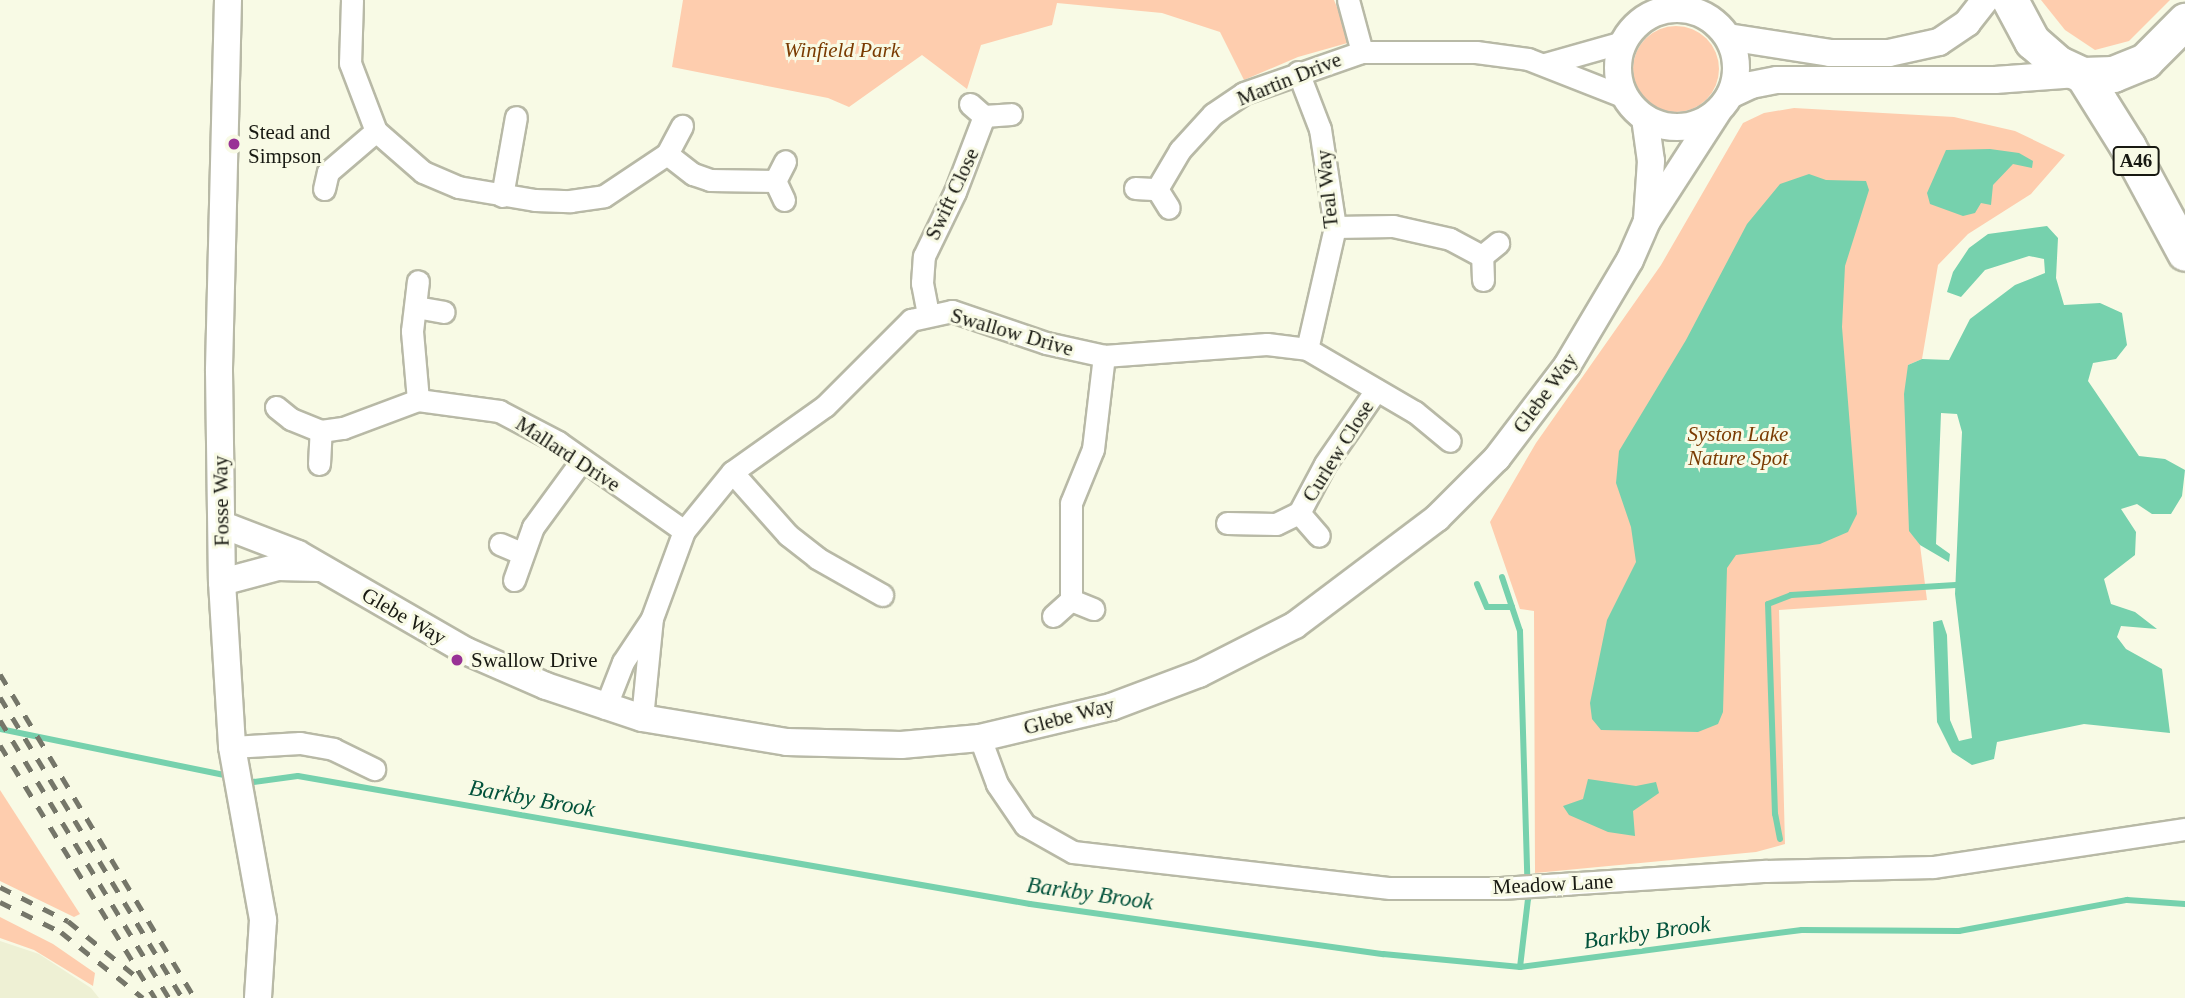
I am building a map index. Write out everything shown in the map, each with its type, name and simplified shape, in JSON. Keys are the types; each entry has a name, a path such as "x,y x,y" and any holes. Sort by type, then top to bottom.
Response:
{"highway":[{"path":"2010,0 2032,41 2080,75 2113,74 2145,61 2185,21"},
{"name":"A46","path":"2080,75 2128,147 2185,253"}],"street":[{"name":"Fosse Way","path":"228,0 219,371 222,582 234,757 263,920 258,998"},
{"path":"352,0 350,63 376,131 423,172 458,187 502,196 570,201 604,196 667,154 682,126"},
{"path":"1348,0 1362,51"},
{"path":"1728,37 1830,53 1889,53 1939,42 1968,23 1985,0"},
{"path":"1723,104 1736,76 1728,37 1698,6 1650,8 1623,42 1618,79 1625,97 1645,118 1682,127 1723,104 1751,85 1777,80 1995,80 2080,75"},
{"name":"Martin Drive","path":"1545,64 1623,42"},
{"name":"Martin Drive","path":"1157,189 1180,150 1213,114 1244,93 1362,51 1476,52 1545,64 1625,97"},
{"name":"Teal Way","path":"1298,72 1320,129 1335,227 1307,349"},
{"name":"Glebe Way","path":"223,525 274,542 466,652 605,708 642,719 732,735 854,746 980,738 1111,707 1199,674 1295,625 1369,572 1437,518 1497,458 1567,366 1630,260 1647,221 1723,104"},
{"name":"Swift Close","path":"928,314 922,283 924,256 955,192 977,110 1011,114"},
{"path":"502,196 516,117"},
{"name":"Glebe Way","path":"1645,118 1651,161 1647,221"},
{"path":"324,189 328,172 376,131"},
{"path":"667,154 693,174 710,180 779,191 785,161"},
{"path":"1135,188 1157,189 1169,208"},
{"path":"1335,227 1393,226 1490,249 1483,280"},
{"path":"418,281 412,364 418,400"},
{"path":"415,307 443,312"},
{"name":"Swallow Drive","path":"605,708 623,662 652,618 684,531 707,498 732,472 825,405 885,341 911,320 928,314 952,311 1046,343 1104,356 1267,344 1307,349"},
{"name":"Curlew Close","path":"1307,349 1416,412 1450,441"},
{"path":"1054,615 1071,600 1071,503 1093,449 1104,356"},
{"name":"Curlew Close","path":"1227,523 1276,524 1299,513 1325,464 1376,390"},
{"name":"Mallard Drive","path":"321,432 343,428 418,400 499,411 532,426 684,531"},
{"path":"276,407 291,419 321,432 319,464"},
{"path":"514,580 521,553 555,492 582,460"},
{"path":"732,472 788,534 817,558 882,595"},
{"name":"Curlew Close","path":"1299,513 1320,536"},
{"path":"500,544 521,553"},
{"path":"222,582 266,569 320,568"},
{"path":"1071,600 1093,609"},
{"name":"Swallow Drive","path":"642,719 652,618"},
{"name":"Meadow Lane","path":"980,738 997,784 1026,825 1073,852 1390,888 1520,886 1766,871 1933,867 2185,829"},
{"path":"234,757 300,743 333,749 374,769"}],"shaded area":[{"path":"1990,149 2019,153 2033,161 2032,168 2013,164 1993,185 1991,205 1981,203 1975,213 1963,216 1930,204 1927,193 1946,150"},
{"path":"1809,174 1826,180 1866,181 1869,190 1845,266 1842,327 1857,514 1848,532 1820,544 1736,555 1727,568 1723,712 1718,724 1698,732 1601,730 1592,719 1590,703 1607,620 1636,562 1631,527 1616,483 1619,451 1686,340 1747,224 1780,184"},
{"path":"2047,226 2058,238 2056,278 2064,305 2100,303 2122,313 2127,345 2116,359 2093,363 2088,381 2139,456 2165,459 2185,470 2182,496 2171,514 2152,514 2137,504 2121,509 2136,532 2135,555 2104,579 2111,604 2135,612 2157,629 2121,626 2117,637 2126,649 2162,669 2170,733 2084,724 1997,742 1994,759 1972,765 1952,752 1937,722 1933,622 1942,620 1947,635 1950,720 1959,741 1972,738 1955,594 1962,432 1957,414 1941,413 1936,544 1950,554 1949,562 1920,545 1909,531 1904,394 1908,365 1922,359 1949,360 1970,319 2015,285 2045,273 2044,259 2029,256 1985,270 1961,297 1947,292 1953,272 1969,248 1988,234"},
{"path":"1588,779 1636,786 1656,782 1659,793 1633,811 1635,836 1608,832 1569,815 1563,806 1583,799"},
{"path":"0,941 39,954 91,988 99,998 0,998"}],"green space":[{"name":"Winfield Park","path":"683,0 1334,0 1351,42 1298,57 1244,80 1220,32 1162,13 1057,3 1052,25 981,45 967,89 922,55 849,107 828,98 672,67"},
{"path":"2041,0 2170,0 2129,41 2095,50 2065,30"},
{"path":"1676,26 1700,33 1712,45 1719,69 1712,93 1700,105 1676,112 1652,105 1640,93 1633,69 1640,45 1652,33"},
{"name":"Syston Lake Nature Spot","path":"1794,108 1954,117 2015,131 2065,155 2031,194 1968,234 1938,265 1922,359 1908,365 1909,530 1920,545 1927,600 1779,610 1785,844 1756,852 1535,873 1534,611 1520,609 1490,522 1536,443 1661,265 1743,123 1764,113"},
{"path":"0,790 80,914 74,917 0,881"},
{"path":"0,917 53,944 95,973 93,986 34,950 0,938"}],"waterway":[{"path":"1502,577 1520,631 1528,899 1520,967"},
{"path":"1477,584 1487,607 1512,607"},
{"path":"1780,839 1775,814 1768,604 1791,595 1956,585"},
{"name":"Barkby Brook","path":"0,729 229,776"},
{"name":"Barkby Brook","path":"246,783 298,776 1030,904 1383,954 1520,967 1802,930 1959,931 2127,900 2185,904"}],"railway":[{"path":"0,674 195,998"},
{"path":"0,697 182,998"},
{"path":"0,720 169,998"},
{"path":"0,745 155,998"},
{"path":"0,887 68,921 137,977"},
{"path":"0,902 61,932 143,998"}],"place":[{"name":"Stead and Simpson","path":"234,144"},
{"name":"Swallow Drive","path":"457,660"}]}
